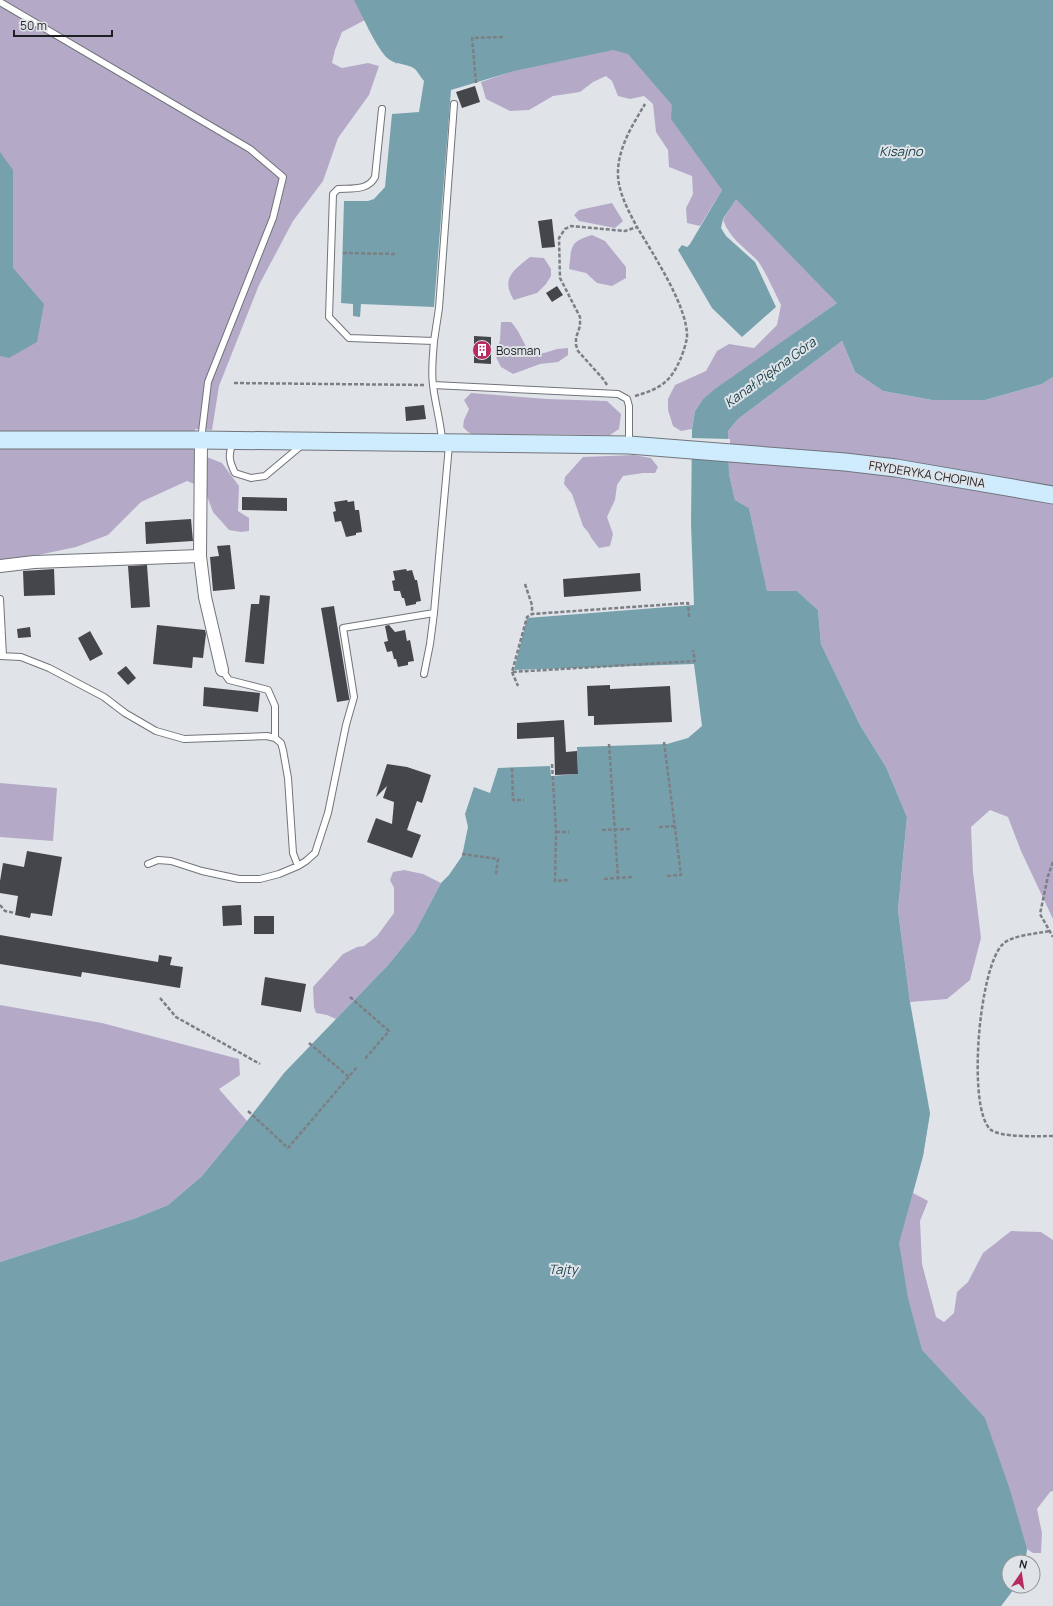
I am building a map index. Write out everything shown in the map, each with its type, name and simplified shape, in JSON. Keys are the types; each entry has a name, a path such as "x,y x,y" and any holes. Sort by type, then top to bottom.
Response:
{"main road":[{"name":"FRYDERYKA CHOPINA","path":"0,440 201,440 629,445 846,462 896,468 1053,495"}],"street":[{"path":"201,440 200,556 205,597 222,670"},
{"path":"0,566 34,562 200,556"}],"lane":[{"path":"0,2 250,149 284,177 273,218 208,382 201,440"},
{"path":"424,674 434,613 446,442 441,430 433,385 432,365 439,308 454,104"},
{"path":"382,109 375,177 373,181 364,188 338,188 333,194 329,317 350,338 434,341"},
{"path":"433,385 618,394 627,399 630,406 629,445"},
{"path":"233,441 230,450 230,463 235,473 251,478 265,476 306,441"},
{"path":"0,599 2,656 21,657 49,668 104,697 125,713 156,731 171,737 184,739 267,736 275,738 281,743 288,778 294,853 298,866"},
{"path":"148,864 158,860 171,861 202,871 239,879 260,879 279,874 298,866 315,853 328,813 346,725 354,697 343,628 434,613"},
{"path":"222,670 229,680 268,690 275,706 275,738"}],"path":[{"path":"476,83 472,38 505,37"},
{"path":"627,399 648,392 666,382 683,354 686,337 686,324 679,303 624,201 618,177 620,156 627,135 645,104"},
{"path":"608,394 608,388 604,380 578,351 576,345 576,338 580,326 580,317 560,278 560,238 566,229 571,226 625,231 637,227"},
{"path":"343,253 396,254"},
{"path":"234,383 433,385"},
{"path":"525,584 532,605 532,614"},
{"path":"518,686 512,672 526,617 532,614 688,604 689,617"},
{"path":"512,672 695,661 693,650"},
{"path":"664,742 681,875 667,876"},
{"path":"609,744 616,830 618,878"},
{"path":"552,764 556,832 555,881 569,880"},
{"path":"512,768 513,800 524,800"},
{"path":"659,827 675,826"},
{"path":"602,830 632,829"},
{"path":"556,832 569,832"},
{"path":"462,854 498,859 496,874"},
{"path":"1053,862 1048,876 1040,914 1053,937"},
{"path":"604,879 633,877"},
{"path":"0,905 5,911 15,912"},
{"path":"1049,931 1014,938 1002,944 993,960 978,1034 977,1070 979,1100 986,1125 991,1131 1010,1135 1053,1136"},
{"path":"350,997 389,1031 364,1060"},
{"path":"160,998 176,1017 260,1064"},
{"path":"309,1043 349,1077"},
{"path":"248,1111 288,1148 357,1067"}],"shaded area":[{"path":"0,0 415,0 397,64 386,55 374,39 365,20 342,32 332,63 342,68 368,63 379,66 369,95 338,138 323,181 293,221 259,285 219,386 212,430 195,429 194,452 222,463 239,486 238,511 249,518 249,531 241,532 229,530 213,512 204,488 187,481 141,502 108,535 76,547 0,563"},
{"path":"639,27 722,190 700,226 687,223 686,208 693,194 692,176 669,167 668,150 656,132 653,104 644,96 630,99 618,96 612,81 606,76 593,82 580,92 553,96 529,110 510,111 486,99 481,82"},
{"path":"758,160 837,303 703,399 695,411 692,429 681,431 673,426 668,410 668,399 675,385 706,371 717,351 729,344 754,348 777,325 781,305 767,275 757,260 730,233 723,220"},
{"path":"612,203 623,221 615,228 579,221 574,215 579,210"},
{"path":"592,235 605,241 626,267 626,278 612,286 597,283 586,273 569,269 571,251 575,243"},
{"path":"530,257 544,258 551,269 551,276 546,284 537,293 514,300 508,286 509,280 514,271"},
{"path":"501,322 511,322 514,325 529,352 544,353 557,349 568,348 568,355 558,362 540,364 513,374 501,367 496,357 500,340"},
{"path":"842,341 855,372 883,391 932,400 985,400 1042,384 1053,377 1053,919 1021,851 1008,817 990,810 971,827 973,872 981,938 970,980 947,999 910,1002 898,910 907,817 886,767 860,725 821,644 818,610 797,591 767,592 749,508 735,500 729,474 728,431 738,419"},
{"path":"471,393 547,399 607,401 621,414 619,429 610,435 472,434 463,427 464,420 469,409 464,400"},
{"path":"634,455 651,458 658,467 655,473 623,476 617,485 615,500 607,517 613,534 610,546 599,548 583,526 572,494 564,484 565,477 583,457"},
{"path":"0,783 57,788 53,841 0,837"},
{"path":"404,870 423,874 441,883 415,932 388,965 336,1019 327,1015 316,1013 314,1007 313,987 343,954 357,947 364,946 377,936 394,913 394,888 390,880 393,872"},
{"path":"0,1005 102,1023 239,1059 240,1075 219,1089 247,1121 202,1176 168,1205 136,1218 0,1262"},
{"path":"930,1113 923,1156 913,1193 928,1201 920,1221 922,1264 936,1317 944,1322 954,1313 957,1292 968,1282 983,1253 1011,1231 1041,1232 1053,1240 1053,1491 1050,1492 1037,1509 1042,1533 1041,1553 1033,1553 1027,1549 1026,1554 1001,1554 1001,1594 1010,1594 1001,1606 822,1294"}],"water":[{"name":"Tajty","path":"354,0 1053,0 1053,377 1042,384 985,400 932,400 883,391 855,372 842,341 738,419 728,431 729,474 735,500 749,508 767,591 797,591 818,610 821,644 860,725 886,767 907,817 898,910 910,1002 930,1113 923,1156 899,1243 908,1298 922,1350 985,1418 1010,1490 1027,1549 1026,1554 1001,1554 1001,1594 1010,1594 1001,1606 0,1606 0,1262 136,1218 168,1205 202,1176 284,1073 388,965 415,932 441,883 449,875 462,856 468,827 465,814 474,787 490,793 498,768 550,766 551,776 578,774 577,747 667,744 688,738 702,726 694,664 514,670 527,618 694,605 691,524 692,429 695,411 703,399 715,389 837,303 736,199 723,219 721,228 726,236 755,262 776,307 742,337 712,308 678,250 682,245 687,247 690,244 722,190 671,119 672,105 628,54 613,50 514,71 451,90 434,307 361,304 360,317 353,316 353,304 341,303 344,201 368,201 374,199 385,187 392,114 419,112 424,81 412,67 389,60 381,51"},
{"path":"0,152 13,170 13,268 44,304 37,342 9,358 0,356"}],"pier":[{"path":"690,438 730,439 730,457 690,456"}],"building":[{"path":"475,86 480,102 462,108 456,92"},
{"path":"552,219 555,247 542,248 538,221"},
{"path":"557,286 563,295 552,302 546,293"},
{"name":"Bosman","path":"474,336 491,337 491,364 474,363"},
{"path":"424,405 426,419 406,421 405,407"},
{"path":"242,497 287,498 287,511 242,510"},
{"path":"347,500 348,502 354,501 355,510 359,510 362,532 346,537 341,521 335,522 333,512 336,511 334,502"},
{"path":"191,519 193,541 146,544 145,522"},
{"path":"230,545 235,589 213,591 210,557 219,556 217,546"},
{"path":"147,565 150,607 131,608 128,566"},
{"path":"54,569 55,595 24,596 23,571"},
{"path":"406,569 407,571 412,570 415,580 417,580 421,601 416,602 416,604 406,606 400,591 394,591 392,581 395,580 393,571"},
{"path":"640,573 641,591 564,597 563,579"},
{"path":"260,595 270,596 264,664 245,662 251,604 259,604"},
{"path":"334,606 349,697 349,700 337,702 321,608"},
{"path":"157,625 205,630 206,634 203,658 193,657 192,668 153,664"},
{"path":"389,625 395,632 405,630 407,641 410,640 414,661 408,662 408,665 398,667 392,651 387,652 384,642 388,641 385,626"},
{"path":"30,627 31,637 18,638 17,629"},
{"path":"90,631 103,654 90,661 78,638"},
{"path":"126,666 136,678 128,685 117,673"},
{"path":"610,685 610,689 670,686 672,722 594,725 594,716 588,716 587,686"},
{"path":"204,687 260,693 258,712 203,706"},
{"path":"564,720 566,752 577,751 578,774 555,775 554,737 517,739 517,723"},
{"path":"387,764 407,767 431,775 422,803 417,801 407,830 421,835 412,858 367,842 376,818 392,824 394,802 383,798 387,786 376,797"},
{"path":"27,851 62,857 52,916 31,913 30,918 15,915 18,896 0,893 3,863 24,867"},
{"path":"241,905 242,925 223,926 222,906"},
{"path":"254,916 274,916 274,934 254,934"},
{"path":"0,935 158,962 159,955 172,957 170,965 183,967 180,988 82,972 81,977 0,964"},
{"path":"265,977 306,984 301,1012 261,1005"}],"place":[{"name":"Bosman","path":"482,350"}],"water label":[{"name":"Kisajno","path":"901,151"},
{"name":"Kanał Piękna Góra","path":"770,372"}]}
